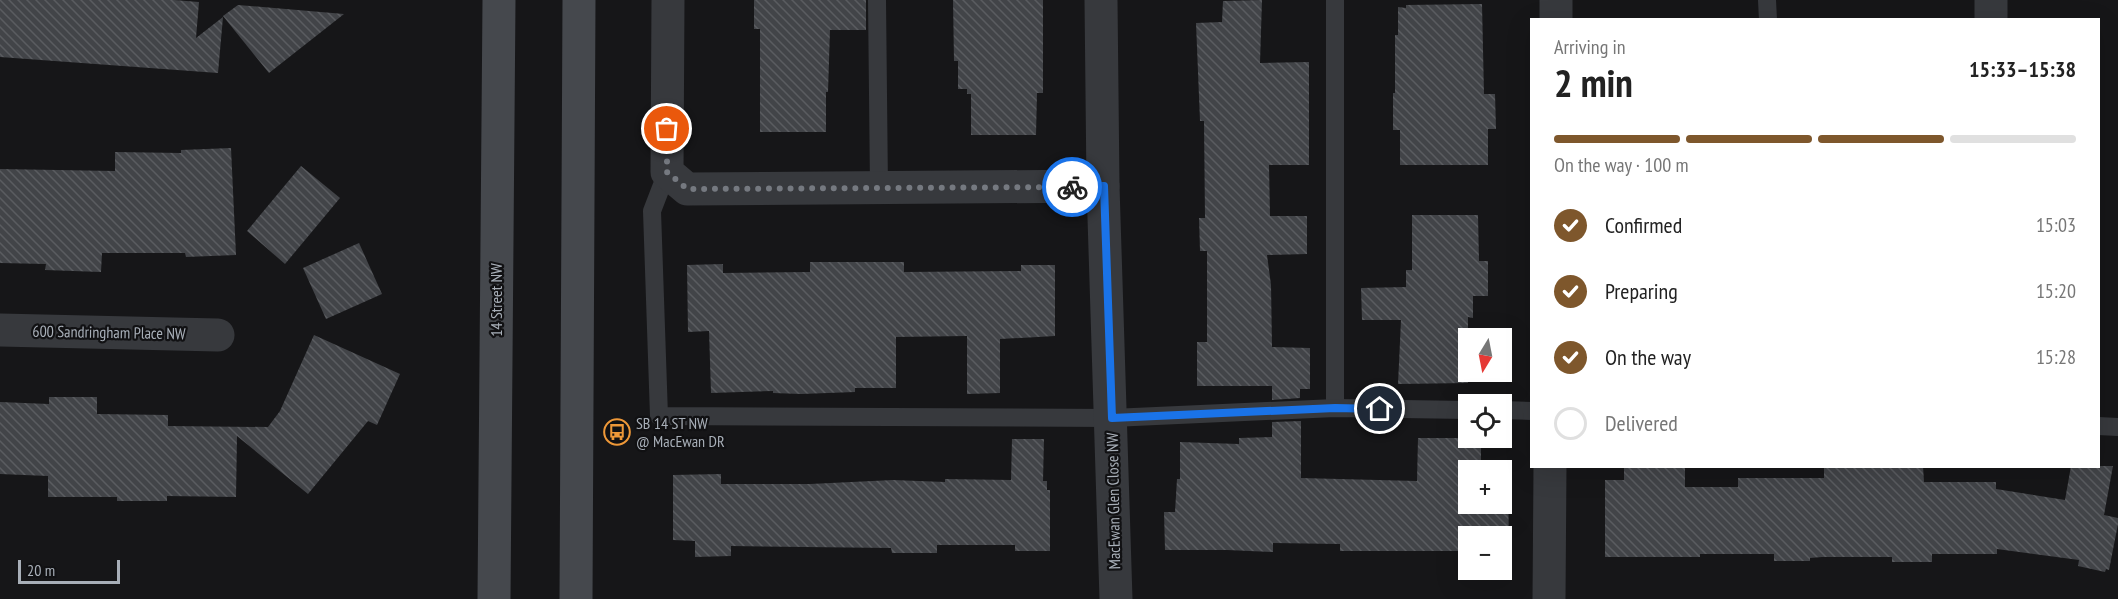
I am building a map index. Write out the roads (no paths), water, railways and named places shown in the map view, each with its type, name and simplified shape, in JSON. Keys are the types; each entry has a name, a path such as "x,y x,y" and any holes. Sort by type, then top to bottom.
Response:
{"main road":[{"name":"14 Street NW","path":"494,599 499,0"},
{"path":"576,599 579,0"}],"street":[{"path":"668,0 667,172 687,189 1104,186"},
{"name":"MacEwan Glen Close NW","path":"1101,0 1116,599"},
{"path":"1556,0 1556,18"},
{"path":"1990,18 1991,0"},
{"name":"600 Sandringham Place NW","path":"0,330 218,334"},
{"path":"1549,599 1550,468"}],"lane":[{"path":"877,0 879,188"},
{"path":"1335,0 1335,408"},
{"path":"1767,0 1768,18"},
{"path":"667,172 652,211 658,416 1112,418 1335,408 1458,410"},
{"path":"1512,410 1530,411"},
{"path":"2100,426 2118,427"}],"place":[{"name":"SB 14 ST NW @ MacEwan DR","path":"617,432"}]}
